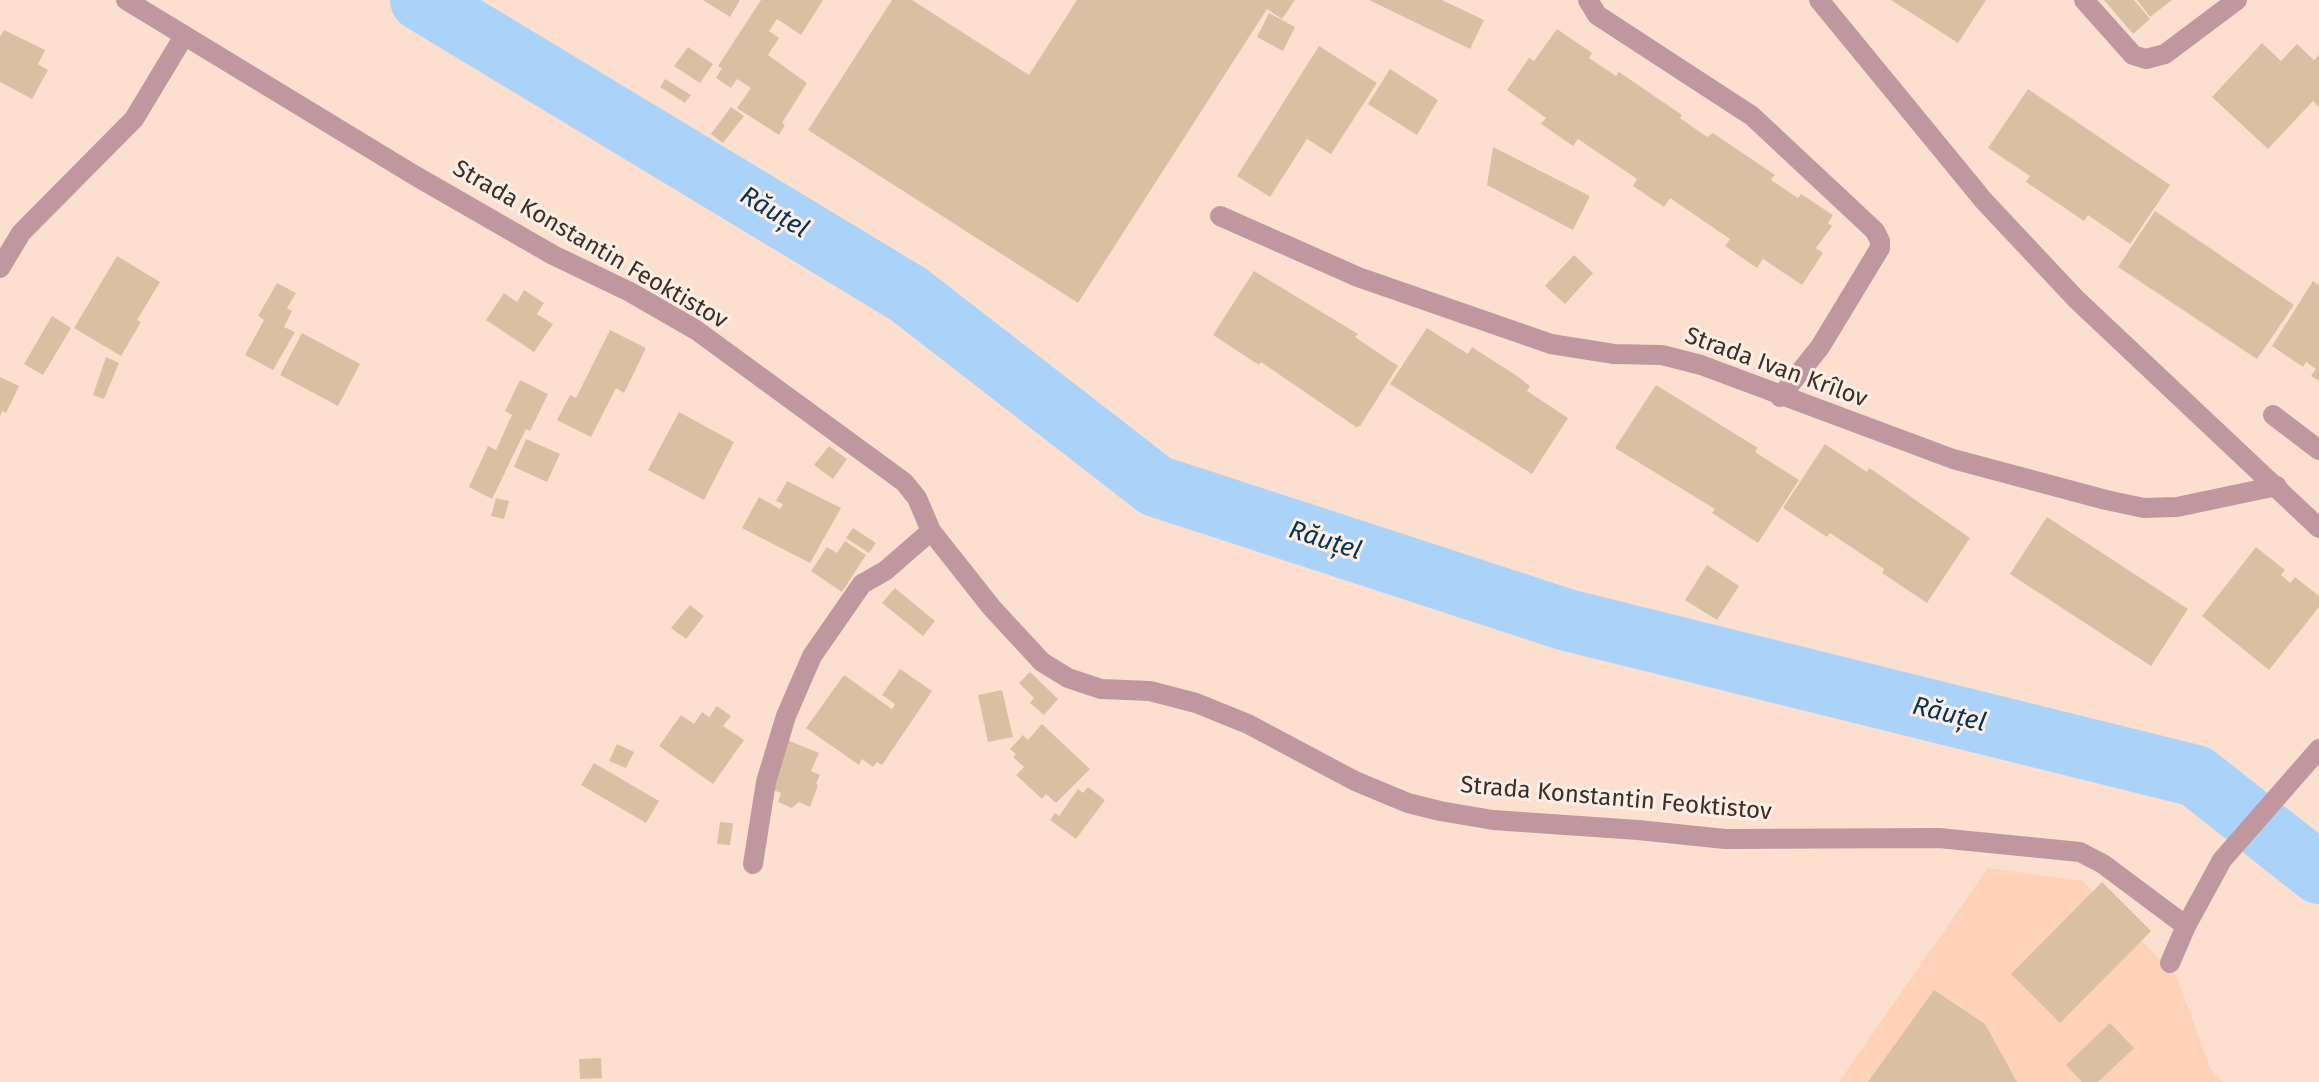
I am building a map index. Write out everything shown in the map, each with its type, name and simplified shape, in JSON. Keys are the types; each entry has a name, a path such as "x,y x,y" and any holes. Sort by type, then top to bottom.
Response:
{"street":[{"name":"Strada Konstantin Feoktistov","path":"126,0 515,233 696,330 904,482 917,498 931,531 972,584 1042,662 1068,678 1101,689 1150,691 1196,703 1248,724 1355,781 1408,803 1493,820 1725,839 1939,838 2080,852 2133,885 2186,926"},
{"path":"1588,0 1597,15 1752,116 1875,231 1880,248 1820,347 1780,397"},
{"path":"1819,0 1984,201 2076,299 2319,528"},
{"path":"2084,0 2133,55 2146,59 2165,54 2237,0"},
{"path":"0,268 21,233 134,119 184,36"},
{"name":"Strada Ivan Krîlov","path":"1220,216 1358,277 1551,344 1614,354 1662,355 1701,365 1953,459 2144,508 2177,507 2277,486"},
{"path":"2273,415 2319,450"},
{"path":"753,864 766,782 786,716 812,656 862,584 885,571 931,531"},
{"path":"2170,963 2222,860 2319,749"}],"shaded area":[{"path":"1988,868 2083,881 2177,977 2210,1068 2222,1082 1839,1082"}],"building":[{"path":"703,0 740,0 730,17"},
{"path":"761,0 823,0 801,35 777,19 769,31 779,38 768,55 807,83 782,123 785,125 779,135 737,108 751,88 737,79 731,88 716,78 722,68 718,66"},
{"path":"892,0 912,0 1029,75 1077,0 1295,0 1282,19 1267,9 1078,303 808,130"},
{"path":"1369,0 1442,0 1484,20 1470,49"},
{"path":"1891,0 1986,0 1958,43"},
{"path":"2104,0 2134,0 2150,19 2133,34"},
{"path":"2137,0 2172,0 2150,17"},
{"path":"1269,13 1295,27 1283,51 1257,37"},
{"path":"1557,29 1592,53 1589,58 1616,76 1619,72 1682,115 1680,118 1707,137 1713,133 1775,175 1771,180 1798,198 1801,194 1833,215 1828,223 1832,226 1816,248 1823,253 1802,285 1763,259 1757,268 1725,246 1730,239 1670,198 1664,207 1633,186 1637,179 1578,139 1573,146 1541,124 1546,118 1507,90 1529,58 1534,61"},
{"path":"4,30 45,50 38,64 48,70 32,99 0,82 0,37"},
{"path":"2262,43 2281,61 2297,44 2314,60 2319,55 2319,107 2313,101 2268,149 2212,97"},
{"path":"1319,46 1377,83 1331,154 1307,139 1270,197 1237,176"},
{"path":"688,47 713,64 700,83 674,66"},
{"path":"1390,69 1438,100 1417,135 1368,104"},
{"path":"665,79 691,95 685,103 660,87"},
{"path":"2028,89 2170,185 2130,244 2088,215 2084,221 2026,182 2030,176 1988,148"},
{"path":"731,107 744,116 723,143 711,134"},
{"path":"1493,147 1590,196 1573,230 1487,185"},
{"path":"2155,211 2294,305 2257,359 2118,267"},
{"path":"1574,255 1593,273 1565,304 1545,286"},
{"path":"117,256 160,282 137,320 141,322 121,356 74,328"},
{"path":"1254,271 1358,334 1355,337 1398,366 1360,426 1356,427 1261,362 1259,365 1213,335"},
{"path":"2313,281 2319,285 2319,381 2311,376 2316,369 2306,362 2303,367 2272,346"},
{"path":"277,283 296,293 287,308 292,311 284,327 295,332 273,370 245,355 264,320 258,316"},
{"path":"524,290 544,303 537,314 553,324 534,352 486,320 504,293 517,302"},
{"path":"52,316 71,328 43,375 24,364"},
{"path":"1427,328 1468,354 1472,347 1517,376 1530,386 1527,391 1568,418 1532,474 1390,384"},
{"path":"610,330 646,348 624,393 616,388 591,437 557,420 570,395 576,398"},
{"path":"302,333 360,364 338,406 280,375"},
{"path":"106,357 119,363 104,399 93,395"},
{"path":"0,377 19,386 6,413 2,411 0,417"},
{"path":"520,380 548,394 530,431 526,429 492,499 469,487 488,446 496,450 512,415 505,411"},
{"path":"1656,385 1758,448 1755,452 1799,480 1758,543 1712,513 1715,509 1615,448"},
{"path":"679,412 734,442 704,500 648,470"},
{"path":"526,439 560,454 547,482 514,467"},
{"path":"1825,444 1867,472 1869,468 1874,471 1970,538 1927,603 1882,573 1884,569 1830,533 1827,537 1783,508"},
{"path":"829,446 847,459 833,479 814,465"},
{"path":"787,481 841,508 810,563 742,528 759,497 780,509 783,504 776,501"},
{"path":"496,498 509,501 504,519 491,516"},
{"path":"2047,517 2188,609 2151,666 2010,574"},
{"path":"853,528 876,543 869,553 846,538"},
{"path":"845,541 866,555 842,592 811,571 827,547 837,553"},
{"path":"2256,547 2285,570 2281,575 2290,583 2295,577 2319,596 2319,607 2269,670 2202,616"},
{"path":"1707,565 1739,586 1717,620 1685,600"},
{"path":"895,588 935,621 923,636 882,603"},
{"path":"690,605 704,616 686,639 671,628"},
{"path":"900,669 932,691 882,765 877,762 873,767 862,759 859,765 806,728 844,675 892,709 895,704 882,695"},
{"path":"1030,672 1058,699 1044,715 1030,703 1034,698 1019,683"},
{"path":"1002,690 1013,737 988,742 978,695"},
{"path":"717,706 731,716 723,726 744,740 713,784 659,746 681,715 694,724 702,712 709,717"},
{"path":"1042,724 1090,769 1056,803 1046,794 1042,799 1016,775 1024,767 1013,757 1016,754 1010,749 1023,735 1028,740"},
{"path":"787,740 819,753 811,771 820,775 810,807 799,802 792,808 778,802 781,793 768,788"},
{"path":"617,744 634,752 626,768 609,761"},
{"path":"594,763 659,801 646,823 581,785"},
{"path":"1088,787 1105,800 1076,839 1050,820 1055,813 1059,816 1078,789 1083,793"},
{"path":"720,822 733,823 730,845 717,844"},
{"path":"2102,882 2151,931 2060,1023 2011,974"},
{"path":"1934,990 1985,1024 2017,1082 1868,1082"},
{"path":"2110,1023 2134,1048 2098,1082 2082,1082 2066,1065"},
{"path":"601,1058 602,1078 580,1079 579,1059"}],"waterway":[{"name":"Răuțel","path":"421,0 908,294 1156,486 1567,620 2196,776 2319,873"}]}
